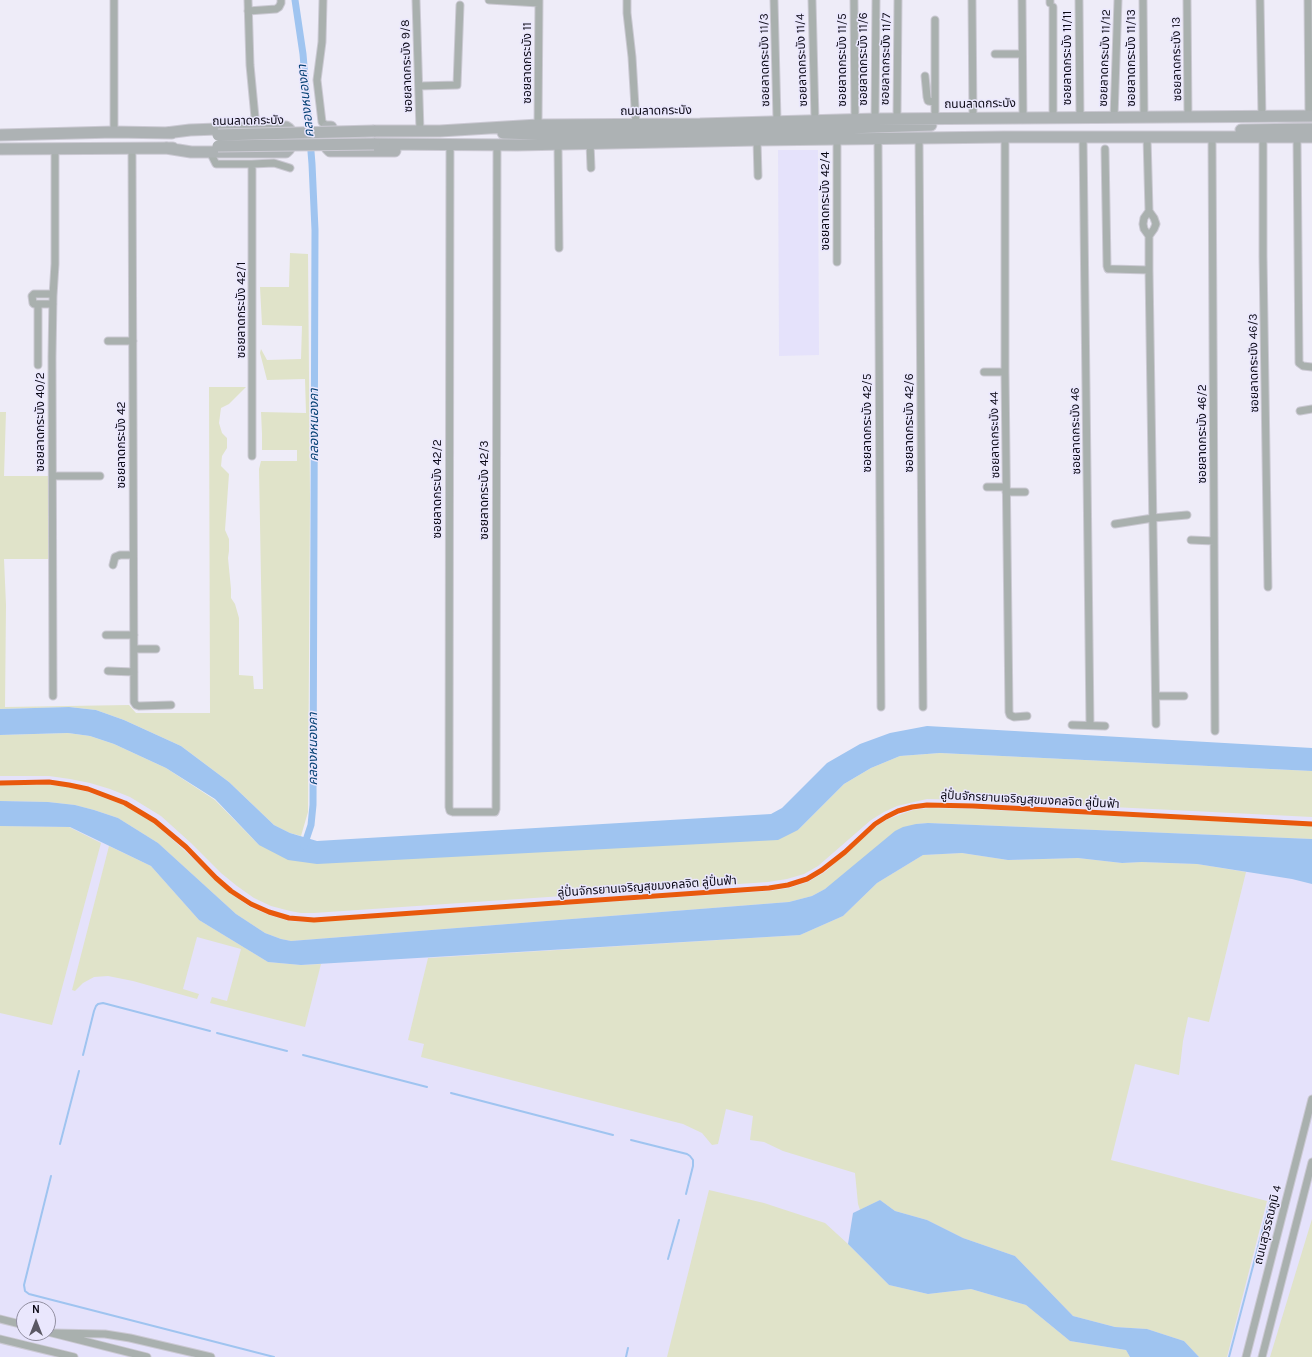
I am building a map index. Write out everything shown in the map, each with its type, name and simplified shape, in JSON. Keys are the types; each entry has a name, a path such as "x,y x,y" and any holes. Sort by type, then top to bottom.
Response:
{"main road":[{"name":"ถนนลาดกระบัง","path":"0,149 166,148 374,132 440,131 538,125 700,124 777,120 897,118 1311,117"},
{"path":"440,131 538,134 766,131 858,127 1311,117"},
{"path":"417,131 393,126 327,127 327,148 330,151 407,151 421,144"},
{"path":"166,133 190,130 288,128 289,151 281,152 216,144"},
{"path":"773,140 798,134 874,131 1168,131 1312,129"},
{"name":"ถนนลาดกระบัง","path":"0,135 114,132 166,133 216,144 497,145 1005,137 1312,137"},
{"path":"14,135 15,149"}],"street":[{"path":"114,0 114,132"},
{"path":"248,0 250,65 256,128"},
{"path":"248,11 276,9 280,7 281,0"},
{"path":"323,0 322,42 317,80 322,122 327,127"},
{"name":"ซอยลาดกระบัง 9/8","path":"416,0 419,86 417,131"},
{"path":"489,0 539,2"},
{"path":"627,0 636,124"},
{"name":"ซอยลาดกระบัง 11/3","path":"774,0 777,120"},
{"name":"ซอยลาดกระบัง 11/4","path":"812,0 815,120"},
{"name":"ซอยลาดกระบัง 11/5","path":"854,0 855,119"},
{"name":"ซอยลาดกระบัง 11/6","path":"875,119 876,0"},
{"name":"ซอยลาดกระบัง 11/7","path":"897,118 898,0"},
{"path":"972,0 973,118"},
{"path":"1022,0 1023,117"},
{"name":"ซอยลาดกระบัง 11/11","path":"1079,0 1080,117"},
{"name":"ซอยลาดกระบัง 11/12","path":"1114,117 1118,0"},
{"name":"ซอยลาดกระบัง 11/13","path":"1143,0 1144,117"},
{"name":"ซอยลาดกระบัง 13","path":"1187,0 1188,117"},
{"path":"1260,0 1262,117"},
{"path":"1308,0 1311,117"},
{"name":"ซอยลาดกระบัง 11","path":"538,125 539,2"},
{"path":"1051,3 1053,117"},
{"path":"419,86 457,85 460,5"},
{"path":"935,20 935,118"},
{"path":"995,54 1022,54"},
{"path":"925,76 928,101 935,102"},
{"name":"ซอยลาดกระบัง 44","path":"1005,137 1005,372 1009,712 1010,716 1014,717 1027,716"},
{"name":"ซอยลาดกระบัง 46","path":"1083,137 1090,726"},
{"path":"1147,137 1149,211 1156,224 1149,236 1156,724"},
{"name":"ซอยลาดกระบัง 42/6","path":"919,138 923,707"},
{"name":"ซอยลาดกระบัง 46/2","path":"1212,138 1215,731"},
{"name":"ซอยลาดกระบัง 46/3","path":"1263,138 1263,256 1268,588"},
{"path":"1297,138 1299,363 1303,366 1312,367"},
{"name":"ซอยลาดกระบัง 42/5","path":"878,139 881,707"},
{"path":"757,140 758,176"},
{"name":"ซอยลาดกระบัง 42/4","path":"837,140 837,262"},
{"path":"590,143 591,168"},
{"path":"216,144 216,164 274,163 290,168"},
{"name":"ซอยลาดกระบัง 42/2","path":"450,144 449,807 453,812 472,811"},
{"path":"558,144 559,248"},
{"name":"ซอยลาดกระบัง 42/3","path":"472,811 495,812 496,809 497,145"},
{"name":"ซอยลาดกระบัง 40/2","path":"53,696 52,476 55,148"},
{"name":"ซอยลาดกระบัง 42","path":"132,148 134,702 139,706 171,705"},
{"path":"1105,150 1108,269 1149,270"},
{"name":"ซอยลาดกระบัง 42/1","path":"252,164 252,456"},
{"path":"1149,211 1144,218 1143,224 1144,229 1149,236"},
{"path":"53,294 32,294 33,303 53,304"},
{"path":"38,304 38,365"},
{"path":"108,341 133,341"},
{"path":"984,372 1005,372"},
{"path":"1300,411 1312,409"},
{"path":"52,476 100,476"},
{"path":"987,487 1024,492"},
{"path":"1116,524 1153,518 1187,515"},
{"path":"1191,540 1214,541"},
{"path":"113,565 115,557 120,555 133,555"},
{"path":"106,635 134,635"},
{"path":"134,649 156,649"},
{"path":"108,671 134,672"},
{"path":"1156,696 1184,696"},
{"path":"1072,726 1105,726"},
{"name":"ถนนสุวรรณภูมิ 4","path":"1246,1357 1312,1099"},
{"path":"1262,1357 1312,1162"},
{"path":"0,1319 16,1323"},
{"path":"56,1332 111,1335 130,1338 210,1357"},
{"path":"56,1333 146,1357"},
{"path":"0,1339 74,1357"},
{"path":"43,1349 57,1357"}],"shaded area":[{"path":"778,150 818,150 819,355 779,356"},
{"path":"0,750 46,750 229,839 776,854 856,798 1312,789 1312,1357 0,1357"}],"green space":[{"path":"290,253 308,254 310,497 308,812 301,836 290,833 274,825 229,782 181,746 124,720 96,710 69,707 0,709 0,412 6,412 4,476 51,476 51,559 4,559 6,605 5,707 129,705 136,713 210,713 209,387 246,387 229,404 221,408 219,423 222,433 227,438 227,448 222,456 221,466 229,474 225,530 229,539 228,558 231,598 235,604 239,618 239,675 253,676 254,689 263,689 259,469 261,461 297,461 297,450 262,450 261,412 306,413 305,379 267,380 260,353 261,349 267,360 301,359 302,326 262,325 260,287 289,287"},
{"path":"68,733 90,736 114,744 166,768 215,800 259,845 798,830 844,784 871,768 900,756 940,753 1312,771 1312,817 927,799 897,806 884,812 871,820 818,866 804,874 787,879 768,882 301,913 271,906 254,898 221,873 161,816 130,797 90,783 70,779 49,776 0,776 0,735"},
{"path":"0,785 50,785 68,787 88,792 124,805 153,822 215,880 250,907 289,921 302,922 769,891 789,888 808,882 825,872 877,826 888,819 913,810 929,808 1312,826 1312,839 928,823 916,824 825,889 812,896 789,902 291,941 265,933 236,914 158,843 118,818 75,805 48,802 0,801"},
{"path":"0,826 69,827 101,843 52,1025 0,1013"},
{"path":"109,846 151,866 199,920 268,962 301,965 321,964 305,1027 210,1003 212,997 227,1001 241,949 197,937 183,989 199,994 197,999 133,981 108,976 94,977 83,983 75,991 72,990"},
{"path":"962,853 1008,860 1078,858 1122,863 1142,862 1197,864 1246,872 1209,1022 1188,1017 1183,1041 1179,1075 1135,1064 1111,1160 1267,1201 1227,1357 1199,1357 1184,1341 1147,1329 1115,1327 1073,1316 1015,1256 963,1238 927,1220 895,1211 880,1200 860,1210 855,1173 783,1151 764,1142 750,1140 753,1116 726,1109 718,1144 712,1145 702,1133 683,1124 421,1057 424,1044 408,1040 428,958 800,935 843,916 877,883 923,855"},
{"path":"709,1190 764,1203 825,1223 889,1285 928,1294 971,1289 1026,1305 1070,1341 1126,1350 1130,1357 667,1357"},
{"path":"1312,1219 1312,1357 1270,1357"}],"water":[{"path":"69,707 96,710 124,720 181,746 229,782 274,825 290,833 317,841 771,814 782,808 827,763 860,744 890,733 927,726 1312,748 1312,771 940,753 900,756 871,768 844,784 798,830 778,840 317,864 288,860 259,845 215,799 166,768 114,744 90,736 68,733 0,735 0,709"},
{"path":"0,801 48,802 75,805 118,818 158,843 236,914 265,933 291,941 789,902 812,896 825,889 895,831 903,827 928,823 1312,839 1312,884 1292,879 1197,864 1142,862 1122,863 1078,858 1008,860 962,853 923,855 877,883 843,916 800,935 301,965 268,962 199,920 151,866 70,827 0,826"},
{"path":"880,1200 895,1211 927,1220 963,1238 1015,1256 1073,1316 1115,1327 1147,1329 1184,1341 1199,1357 1130,1357 1126,1350 1070,1341 1026,1305 971,1289 928,1294 889,1285 848,1244 853,1213"}],"waterway":[{"name":"คลองหนองคา","path":"295,0 303,54 312,164 315,230 313,805 311,825 304,846"},
{"path":"83,1055 94,1011 98,1004 103,1003 210,1031"},
{"path":"217,1033 287,1051"},
{"path":"303,1055 427,1087"},
{"path":"60,1144 79,1071"},
{"path":"451,1093 613,1135"},
{"path":"631,1140 690,1156 693,1160 693,1166 686,1194"},
{"path":"51,1176 24,1285 25,1291 29,1294 274,1357"},
{"path":"1229,1357 1271,1198"},
{"path":"668,1259 679,1220"},
{"path":"626,1357 628,1348"}],"cycle path":[{"name":"ลู่ปั่นจักรยานเจริญสุขมงคลจิต ลู่ปั่นฟ้า","path":"0,783 49,782 69,785 88,789 125,803 155,821 186,847 231,891 251,904 269,912 289,918 314,920 769,888 788,885 807,879 822,870 845,852 875,824 886,817 898,811 927,805 973,806 1312,824"}]}
